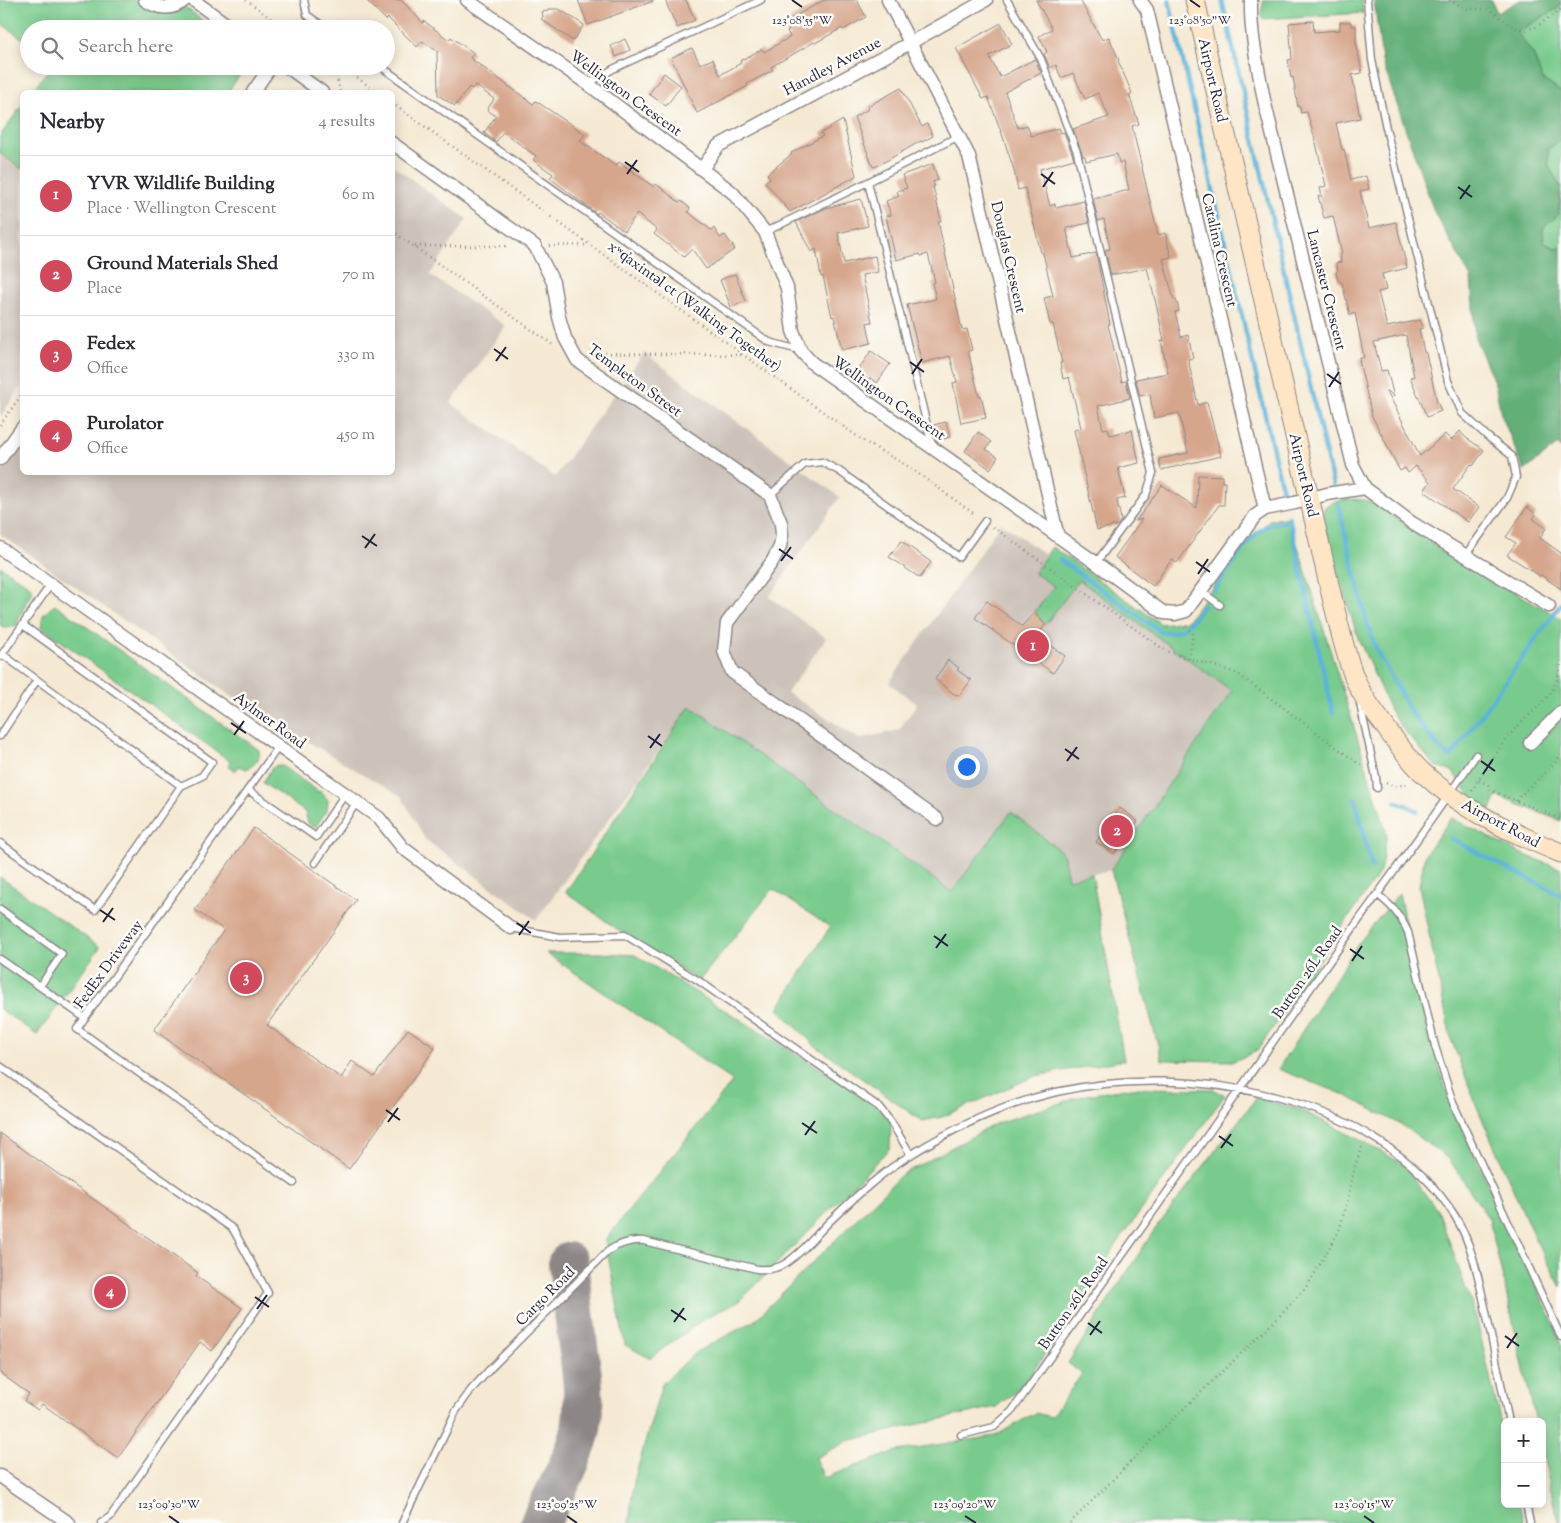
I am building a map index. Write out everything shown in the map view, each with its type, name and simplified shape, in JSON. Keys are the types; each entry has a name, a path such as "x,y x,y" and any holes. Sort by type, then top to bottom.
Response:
{"street":[{"path":"145,0 153,6 162,8 172,8 185,0"},
{"path":"193,0 221,20"},
{"name":"Douglas Crescent","path":"888,0 969,156 1058,537"},
{"name":"Handley Avenue","path":"702,169 718,146 986,0"},
{"name":"Catalina Crescent","path":"1140,0 1146,10 1264,509"},
{"name":"Airport Road","path":"1195,0 1333,602 1355,679 1367,702 1396,742 1422,771 1449,794 1524,838 1561,853"},
{"name":"Lancaster Crescent","path":"1251,0 1250,12 1264,100 1353,465 1366,488 1412,523 1548,606"},
{"name":"Wellington Crescent","path":"470,1 588,84 732,192 765,232 787,288 793,331 801,351 812,363 1164,612 1175,614 1186,611 1255,516 1264,509"},
{"path":"253,90 264,75"},
{"path":"298,75 319,90"},
{"name":"Templeton Street","path":"395,145 535,246 553,282 565,338 577,360 770,495"},
{"path":"0,459 20,431"},
{"path":"1264,509 1366,488"},
{"path":"770,495 781,522 781,541 772,562 727,623 724,651 732,672 937,819"},
{"name":"Aylmer Road","path":"0,548 379,818 403,848 511,928"},
{"path":"1530,743 1561,712"},
{"path":"0,1476 69,1523"}],"lane":[{"path":"304,0 307,14 315,20"},
{"path":"588,84 613,69 762,0"},
{"path":"1007,0 1041,59 1077,152 1152,473 1146,495 1096,563"},
{"path":"1367,0 1374,70 1386,128 1448,381 1462,413 1512,456 1516,476 1507,498 1465,556"},
{"path":"393,75 770,342 801,351"},
{"path":"765,232 958,136"},
{"path":"868,182 933,450"},
{"path":"770,495 805,464 822,462 839,471 959,557 986,522"},
{"path":"51,584 1,655 181,786"},
{"path":"1201,591 1220,605"},
{"path":"0,843 95,910 181,786 202,776 212,762 23,624"},
{"path":"1355,679 1376,777 1376,788"},
{"path":"0,736 37,680"},
{"name":"FedEx Driveway","path":"279,746 77,1029 294,1184"},
{"name":"Button 26L Road","path":"960,1435 994,1428 1012,1411 1476,755"},
{"path":"248,790 316,837 345,794"},
{"path":"315,863 357,802"},
{"path":"1378,894 1393,906 1408,932 1435,1046 1453,1103 1561,1337"},
{"path":"0,909 62,954 40,986"},
{"path":"511,928 560,937 625,935 699,981 879,1107 891,1122 910,1154"},
{"path":"0,959 85,1018"},
{"path":"0,1066 233,1229 268,1292 110,1517 101,1523"},
{"name":"Cargo Road","path":"402,1523 463,1400 490,1369 608,1251 623,1243 644,1241 757,1269 774,1269 793,1258 836,1215 881,1175 910,1154 939,1137 977,1118 1017,1103 1058,1092 1104,1084 1143,1081 1182,1082 1241,1089 1280,1099 1315,1110 1366,1133 1394,1151 1415,1168 1438,1193 1456,1219 1474,1262 1508,1418"},
{"path":"1527,1508 1530,1523"}],"path":[{"path":"246,0 272,20"},
{"path":"1448,0 1468,9 1489,9 1512,27 1525,30 1536,27 1561,9"},
{"path":"298,20 307,14"},
{"path":"337,75 340,90"},
{"path":"353,75 374,90"},
{"name":"xʷq̓axintəl̕ ct (Walking Together)","path":"395,105 865,442 906,465 1163,649 1178,656 1217,666 1238,674 1384,783 1394,786 1416,783"},
{"path":"395,233 556,347"},
{"path":"543,246 590,245"},
{"path":"414,246 511,246"},
{"path":"583,353 744,355"},
{"path":"0,425 20,397"},
{"path":"1189,628 1193,633 1189,659"},
{"path":"1472,790 1509,736 1519,724 1538,708 1549,694 1556,682 1561,664"},
{"path":"1516,801 1561,755"},
{"path":"1479,780 1488,785 1490,790 1561,819"},
{"path":"1070,1523 1168,1424 1276,1320 1308,1285 1339,1231 1355,1166 1366,1133"}],"shaded area":[{"path":"0,153 20,168 20,388 0,417"},
{"path":"395,167 467,219 430,275 506,326 451,403 555,477 644,353 840,497 769,597 826,638 787,693 860,739 899,730 917,704 889,683 1001,523 1046,555 1034,573 1055,586 1036,611 1079,579 1232,691 1111,870 1068,879 952,892 690,707 536,920 425,839 402,797 234,698 0,534 0,475 20,446 20,475 395,475"}],"green space":[{"path":"0,0 145,0 181,4 202,20 20,20 20,37 0,23"},
{"path":"1264,0 1362,0 1363,13 1262,19 1261,13"},
{"path":"1374,0 1492,0 1497,13 1520,0 1561,0 1558,8 1517,32 1534,56 1542,79 1561,92 1561,139 1548,149 1549,167 1561,188 1558,215 1543,228 1544,243 1556,248 1561,247 1561,448 1559,444 1524,471 1501,414 1495,384 1475,338 1471,278 1435,214 1382,61"},
{"path":"1561,2 1561,92 1542,79 1534,56 1517,32 1558,8"},
{"path":"44,75 240,75 229,90 33,90"},
{"path":"20,108 20,168 0,153 0,136"},
{"path":"1561,139 1561,188 1549,167 1548,149"},
{"path":"1561,193 1561,247 1556,248 1544,243 1543,228 1558,215"},
{"path":"1348,499 1364,500 1376,504 1442,551 1561,618 1561,821 1497,796 1491,810 1469,796 1451,770 1436,767 1401,727 1390,710 1358,638 1323,523 1325,507 1333,502"},
{"path":"1289,517 1387,834 1380,872 1257,1051 1234,1061 1162,1060 1111,870 1232,691 1079,580 1045,625 1035,612 1054,586 1034,573 1052,547 1161,624 1187,621 1240,550 1269,520"},
{"path":"0,566 31,587 32,593 16,626 4,627 0,625"},
{"path":"56,605 259,750 256,762 246,769 238,766 235,771 228,766 230,761 41,627 43,615"},
{"path":"690,706 952,892 1011,812 1063,853 1068,879 1092,874 1124,1060 1035,1076 942,1117 922,1121 813,1044 778,1009 830,927 773,889 699,981 625,935 566,892"},
{"path":"277,765 282,766 320,791 328,800 327,810 316,826 313,827 308,823 305,812 263,783 271,769"},
{"path":"1451,818 1522,854 1561,869 1561,1287 1534,1237 1477,1107 1451,1039 1419,886 1425,855"},
{"path":"0,877 100,947 37,1035 0,1009"},
{"path":"1399,893 1423,1009 1449,1101 1555,1326 1561,1345 1561,1523 1558,1523 1546,1468 1546,1418 1535,1418 1489,1219 1449,1159 1400,1124 1345,1095 1278,1069 1358,944"},
{"path":"546,953 635,955 876,1103 891,1122 890,1148 740,1301 707,1317 650,1358 625,1345 605,1240 733,1081"},
{"path":"1132,1088 1213,1089 1225,1095 1119,1241 1024,1385 996,1407 848,1441 815,1458 824,1478 897,1451 995,1436 1035,1413 1051,1417 1082,1374 1068,1363 1153,1232 1256,1098 1301,1110 1403,1164 1439,1213 1476,1317 1501,1424 1501,1508 1520,1508 1524,1523 629,1523 634,1481 662,1384 696,1352 754,1321 901,1175 997,1123 1086,1095"}],"building":[{"path":"366,0 401,0 423,23 424,21 449,40 451,37 474,53 470,58 533,104 536,101 585,134 580,141 616,166 619,162 654,187 656,184 679,202 681,201 690,208 688,212 711,230 714,228 720,238 725,235 735,249 706,269 692,249 684,257 654,234 657,230 637,214 624,231 598,212 597,214 550,178 553,174 533,160 536,156 503,132 496,142 484,133 496,116 487,110 494,99 475,85 472,89 469,87 455,106 438,95 437,51 422,41 417,47 395,25 395,20 388,18 386,20"},
{"path":"578,0 653,0 653,1 588,25"},
{"path":"665,0 686,0 695,20 677,28"},
{"path":"824,0 857,0 866,17 843,30 842,28 814,42 771,67 773,70 747,84 748,86 697,113 671,58 692,48 700,64 713,59 720,75 762,49 764,52 790,37 785,22"},
{"path":"1036,0 1080,0 1102,40 1109,37 1119,60 1132,93 1129,95 1139,124 1132,126 1158,235 1165,233 1171,257 1163,259 1174,300 1176,299 1179,311 1175,312 1181,337 1188,335 1193,358 1188,359 1198,405 1207,402 1221,456 1161,470 1159,459 1188,453 1179,413 1154,418 1150,394 1140,396 1136,379 1168,373 1161,341 1164,341 1147,268 1111,275 1105,250 1110,249 1104,219 1098,221 1093,199 1129,190 1123,162 1119,163 1117,154 1086,161 1085,156 1083,156 1073,129 1109,117 1098,93 1085,99 1073,73 1061,78 1056,65 1050,68 1044,54 1047,52 1039,36 1052,29"},
{"path":"549,9 559,9 584,25 573,41 541,19 543,17 542,12"},
{"path":"1313,21 1314,32 1340,30 1340,22 1351,22 1351,26 1356,26 1356,41 1362,73 1352,75 1360,118 1336,123 1351,180 1366,176 1369,189 1360,191 1369,228 1396,222 1407,268 1382,274 1386,290 1378,292 1387,327 1420,320 1423,328 1419,329 1424,352 1426,353 1437,402 1441,411 1427,417 1410,377 1414,377 1406,335 1374,342 1381,371 1387,370 1394,397 1386,389 1420,456 1445,434 1451,440 1460,431 1465,437 1484,450 1453,489 1479,507 1468,522 1424,491 1430,482 1416,466 1408,473 1405,468 1400,471 1372,416 1359,359 1364,357 1355,313 1350,315 1342,283 1338,280 1336,272 1338,270 1336,263 1341,262 1340,255 1342,254 1333,216 1324,218 1318,196 1322,196 1320,188 1326,186 1316,143 1307,112 1301,113 1300,107 1298,107 1288,60 1292,59 1289,23"},
{"path":"1001,23 1012,44 989,56 1000,77 1035,59 1041,73 1005,92 1018,128 1027,125 1031,136 1059,128 1061,133 1064,132 1072,153 1074,159 1040,169 1050,206 1055,204 1056,208 1084,201 1089,223 1066,228 1073,258 1096,253 1110,324 1108,325 1122,382 1126,381 1130,398 1098,406 1103,429 1108,428 1110,435 1132,430 1139,463 1118,468 1125,498 1117,500 1121,520 1118,525 1097,530 1074,430 1081,428 1069,377 1063,379 1060,363 1062,363 1053,324 1050,324 1044,298 1053,296 1025,188 1018,190 1014,170 988,97 983,99 956,48"},
{"path":"625,39 630,50 616,57 611,46"},
{"path":"664,73 681,86 666,106 649,94"},
{"path":"901,88 922,127 927,124 933,136 873,167 854,117 867,110 868,106"},
{"path":"843,120 856,176 790,212 765,182 770,178 767,174 791,153 823,136 821,133"},
{"path":"933,164 938,180 933,182 935,186 933,186 941,221 938,221 962,330 967,329 972,350 968,351 986,418 961,423 953,383 957,382 950,356 922,363 907,305 936,299 932,283 935,282 928,254 896,260 886,216 891,215 886,201 899,196 897,191 907,188 902,175"},
{"path":"861,199 868,226 838,233 844,263 875,256 878,272 862,275 872,322 867,323 871,343 842,350 823,276 821,277 816,249 811,252 796,222 826,208"},
{"path":"735,274 746,301 731,307 720,280"},
{"path":"871,351 890,364 877,383 870,378 868,381 856,373"},
{"path":"946,422 950,437 937,441 933,425"},
{"path":"978,432 991,442 986,449 998,457 990,469 965,451"},
{"path":"1198,475 1222,476 1222,482 1225,482 1224,505 1219,505 1177,563 1172,559 1153,586 1115,557 1142,519 1136,521 1162,485 1197,508"},
{"path":"1527,507 1536,514 1533,519 1546,528 1540,538 1561,553 1561,589 1507,555 1516,543 1506,537"},
{"path":"901,541 931,562 920,578 889,557"},
{"path":"987,601 1022,626 1035,612 1045,625 1037,636 1065,656 1053,673 975,618"},
{"path":"948,660 959,668 957,670 971,680 960,695 954,694 935,679"},
{"path":"1120,808 1138,821 1114,854 1096,842"},
{"path":"254,828 356,900 267,1025 341,1078 352,1061 374,1077 408,1029 435,1048 349,1169 154,1030 224,930 195,910"},
{"path":"0,1133 198,1273 196,1276 242,1308 212,1351 200,1342 118,1458 42,1404 38,1410 24,1401 29,1394 0,1373"}],"waterway":[{"path":"1169,0 1284,497"},
{"path":"1222,0 1333,485"},
{"path":"1338,504 1367,623 1376,649 1410,711 1439,748 1451,757 1561,604"},
{"path":"1289,517 1333,713"},
{"path":"1214,591 1238,555 1260,530 1275,523 1290,520"},
{"path":"1060,560 1161,632 1176,631 1187,626 1204,605"},
{"path":"1355,798 1372,868"},
{"path":"1396,802 1417,811"},
{"path":"1451,838 1561,895"}],"taxiway":[{"path":"540,1523 574,1452 581,1429 582,1377 568,1262"}],"place":[{"name":"YVR Wildlife Building","path":"1033,646"},
{"name":"Ground Materials Shed","path":"1117,831"},
{"name":"Fedex","path":"246,978"},
{"name":"Purolator","path":"110,1292"}]}
